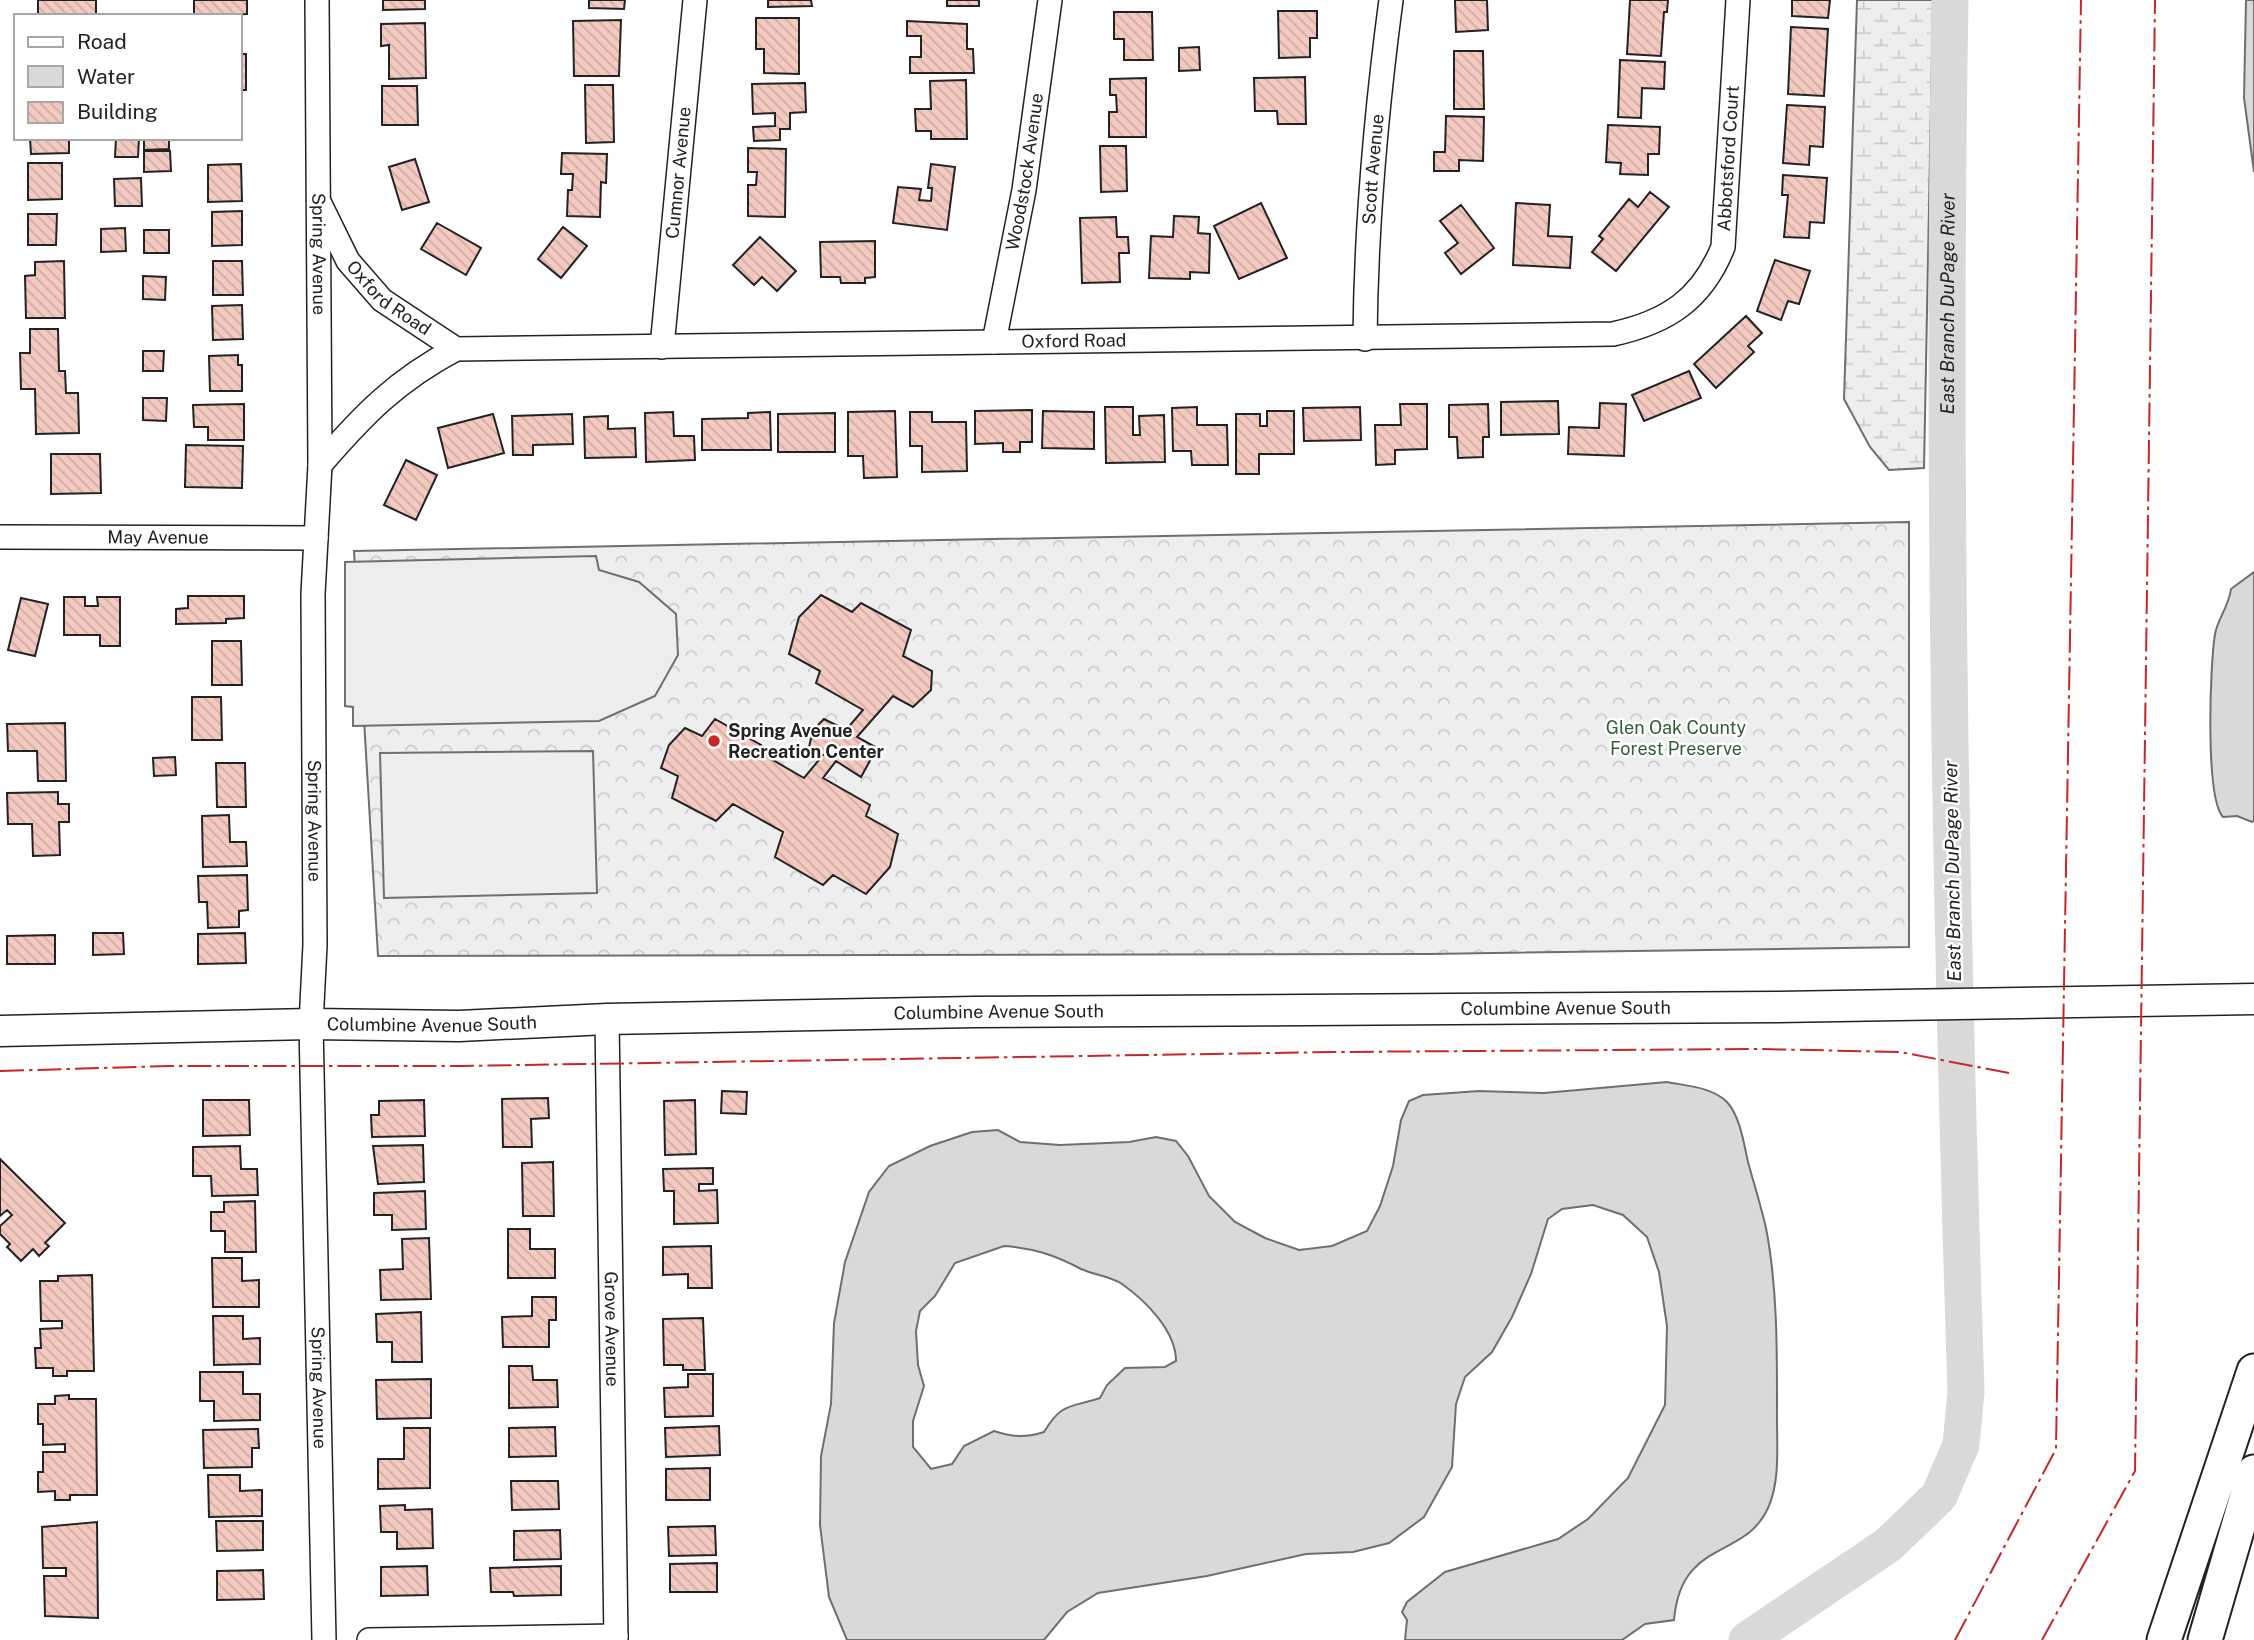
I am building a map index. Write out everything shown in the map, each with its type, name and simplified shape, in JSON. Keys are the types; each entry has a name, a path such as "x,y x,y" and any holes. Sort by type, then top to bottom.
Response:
{"highway":[{"path":"2164,1640 2254,1371"},
{"path":"2205,1640 2254,1472"}],"main road":[{"name":"Columbine Avenue South","path":"0,1031 311,1024 459,1026 607,1019 1002,1012 1777,1007 2254,999"}],"street":[{"name":"Spring Avenue","path":"317,0 320,465 313,594 315,945 311,1024 324,1640"},
{"name":"Cumnor Avenue","path":"662,347 695,0"},
{"name":"Woodstock Avenue","path":"994,342 1024,190 1050,0"},
{"name":"Scott Avenue","path":"1364,339 1366,226 1374,128 1391,0"},
{"name":"Abbotsford Court","path":"1687,303 1713,272 1723,247 1738,0"},
{"name":"Oxford Road","path":"317,198 348,261 382,300 456,349"},
{"name":"Oxford Road","path":"320,465 362,416 416,370 456,349 1613,334 1639,328 1687,303"},
{"name":"May Avenue","path":"0,537 316,538"},
{"name":"Grove Avenue","path":"607,1019 616,1638"},
{"path":"369,1640 616,1638"}],"green space":[{"path":"1857,0 1933,0 1924,468 1889,470 1870,447 1844,399"},
{"name":"Glen Oak County Forest Preserve","path":"1909,522 1909,947 1429,954 378,956 354,551"},
{"path":"593,751 597,893 384,898 380,753"}],"shaded area":[{"path":"596,556 599,570 639,582 676,614 678,655 655,696 599,721 353,726 353,707 345,706 345,562"}],"water":[{"path":"2246,0 2254,0 2254,172 2244,98"},
{"path":"2254,572 2252,822 2237,816 2223,817 2217,805 2213,785 2210,730 2216,628 2231,589"},
{"path":"1667,1082 1699,1088 1721,1097 1727,1102 1738,1122 1764,1220 1773,1275 1776,1324 1777,1453 1772,1498 1758,1524 1745,1536 1701,1562 1688,1575 1679,1594 1674,1620 1645,1624 1622,1640 1405,1640 1407,1620 1402,1612 1407,1602 1445,1572 1558,1539 1588,1519 1628,1478 1665,1405 1667,1326 1659,1272 1647,1237 1623,1215 1593,1205 1562,1209 1548,1219 1531,1274 1512,1317 1492,1352 1465,1377 1456,1404 1452,1467 1424,1517 1389,1543 1353,1552 1306,1554 1207,1576 1098,1593 1067,1612 1044,1640 847,1640 829,1597 820,1525 821,1456 831,1404 834,1323 845,1262 869,1192 889,1166 930,1146 972,1132 998,1130 1020,1142 1060,1145 1129,1142 1156,1137 1176,1141 1188,1156 1209,1196 1235,1222 1265,1238 1299,1250 1332,1246 1367,1231 1380,1206 1393,1166 1401,1120 1409,1101 1423,1095 1479,1091 1544,1093","holes":["1004,1246 1053,1256 1122,1284 1141,1299 1158,1318 1171,1339 1176,1361 1165,1367 1125,1368 1107,1385 1100,1398 1062,1411 1044,1432 1019,1436 994,1431 964,1446 952,1464 931,1469 913,1447 913,1421 924,1386 918,1365 916,1331 920,1311 935,1296 955,1263"]}],"building":[{"path":"38,0 96,0 96,14 38,14"},
{"path":"194,0 247,0 247,14 194,14"},
{"path":"383,0 425,0 425,9 383,10"},
{"path":"589,0 625,0 624,9 589,8"},
{"path":"768,0 811,0 812,6 768,7"},
{"path":"947,0 979,0 979,6 947,6"},
{"path":"1455,0 1487,0 1488,30 1456,32"},
{"path":"1630,0 1668,0 1667,12 1664,12 1661,56 1627,54"},
{"path":"1792,0 1830,0 1828,18 1792,16"},
{"path":"1278,11 1317,11 1317,38 1310,38 1310,57 1279,58"},
{"path":"1114,12 1152,12 1153,60 1124,60 1124,39 1114,39"},
{"path":"756,18 799,18 799,74 764,73 764,49 756,49"},
{"path":"621,20 619,76 574,76 573,21"},
{"path":"907,21 967,24 967,49 973,49 974,73 910,73 910,57 921,57 921,36 907,36"},
{"path":"425,23 426,78 389,79 389,45 381,46 381,24"},
{"path":"1791,27 1828,29 1824,96 1788,94"},
{"path":"1199,47 1200,70 1179,71 1179,48"},
{"path":"1454,51 1483,51 1484,109 1454,109"},
{"path":"242,54 246,54 246,90 242,90"},
{"path":"1620,60 1665,62 1664,89 1642,88 1641,118 1618,117"},
{"path":"1305,77 1306,124 1278,124 1277,111 1255,111 1254,78"},
{"path":"1146,78 1146,137 1109,137 1109,112 1117,112 1116,95 1110,95 1110,79"},
{"path":"966,80 967,139 931,139 931,131 916,131 915,109 931,109 930,81"},
{"path":"805,83 806,112 790,113 790,129 780,129 780,140 754,141 753,127 775,126 775,113 753,114 752,84"},
{"path":"585,85 613,85 614,142 586,143"},
{"path":"382,86 417,86 418,125 382,125"},
{"path":"1787,105 1825,107 1823,147 1810,146 1809,165 1783,163"},
{"path":"1446,116 1484,117 1483,161 1459,160 1459,171 1434,171 1434,152 1445,152"},
{"path":"1608,125 1660,127 1659,154 1648,154 1648,175 1620,174 1621,163 1606,162"},
{"path":"30,140 69,140 69,153 31,154"},
{"path":"116,140 139,140 138,157 115,157"},
{"path":"144,140 169,140 169,149 144,150"},
{"path":"1100,146 1126,146 1127,191 1101,192"},
{"path":"748,148 786,149 785,217 748,216 748,185 756,185 757,172 748,172"},
{"path":"144,151 170,151 171,171 144,172"},
{"path":"562,153 607,154 606,183 601,182 600,217 567,216 568,190 572,190 573,174 561,174"},
{"path":"415,159 429,202 402,210 389,167"},
{"path":"28,163 62,163 62,199 28,200"},
{"path":"241,164 242,201 208,202 208,165"},
{"path":"931,164 955,167 947,230 893,223 898,187 921,189 919,200 931,201 932,188 928,188"},
{"path":"1783,175 1827,178 1824,223 1810,222 1809,238 1784,237 1788,195 1782,195"},
{"path":"141,178 142,206 115,206 114,179"},
{"path":"1650,192 1669,207 1616,271 1592,252 1603,239 1599,236 1629,199 1638,207"},
{"path":"1261,203 1287,258 1239,279 1214,226"},
{"path":"1516,203 1550,205 1548,236 1572,237 1570,268 1513,265"},
{"path":"1461,205 1494,248 1461,274 1445,253 1458,243 1440,221"},
{"path":"242,211 242,245 212,246 212,212"},
{"path":"28,214 57,214 56,245 28,245"},
{"path":"1174,216 1199,217 1198,233 1210,234 1209,273 1190,272 1190,279 1149,278 1151,236 1173,237"},
{"path":"1116,217 1117,237 1128,237 1129,253 1119,253 1120,282 1082,283 1080,218"},
{"path":"437,223 481,248 466,275 421,249"},
{"path":"563,227 587,246 561,278 538,259"},
{"path":"125,228 126,251 101,252 101,229"},
{"path":"144,230 169,230 169,253 144,253"},
{"path":"760,237 796,271 777,291 762,277 754,285 733,265"},
{"path":"875,241 875,277 865,278 865,283 841,283 840,277 821,277 820,242"},
{"path":"1775,260 1810,271 1799,304 1788,301 1781,320 1757,311"},
{"path":"64,261 65,318 26,318 25,276 35,275 35,262"},
{"path":"213,261 242,261 243,295 213,295"},
{"path":"143,276 166,277 165,300 143,299"},
{"path":"242,305 243,339 213,340 212,306"},
{"path":"1746,316 1762,333 1748,346 1754,352 1716,388 1694,364"},
{"path":"30,329 58,329 59,371 65,371 66,393 78,393 79,433 36,434 35,389 21,389 20,353 30,353"},
{"path":"143,351 164,351 163,371 143,371"},
{"path":"238,355 238,365 242,365 242,391 210,391 209,356"},
{"path":"1689,371 1701,398 1644,421 1632,395"},
{"path":"143,398 167,398 166,421 143,420"},
{"path":"1558,401 1559,434 1501,435 1501,402"},
{"path":"1600,403 1626,404 1624,456 1568,454 1569,427 1599,428"},
{"path":"244,404 244,440 208,440 208,427 194,427 193,405"},
{"path":"1400,404 1427,404 1427,449 1395,450 1395,464 1376,465 1375,425 1401,425"},
{"path":"1488,404 1489,437 1483,437 1483,457 1458,458 1457,437 1449,437 1449,405"},
{"path":"1105,407 1133,407 1133,435 1140,435 1139,416 1164,415 1165,462 1106,463"},
{"path":"1197,407 1197,425 1227,425 1228,465 1192,465 1191,451 1173,451 1172,408"},
{"path":"1360,407 1361,440 1304,441 1303,408"},
{"path":"1032,410 1032,442 1020,442 1020,452 1003,452 1003,443 975,444 975,411"},
{"path":"895,411 897,477 864,478 863,456 848,456 848,412"},
{"path":"1043,411 1094,412 1094,449 1042,448"},
{"path":"1267,411 1294,411 1294,454 1259,454 1259,474 1236,474 1236,414 1260,414 1260,426 1267,426"},
{"path":"673,412 674,436 694,436 695,460 646,462 645,413"},
{"path":"770,412 771,450 702,450 702,419 748,418 748,413"},
{"path":"910,412 932,412 932,422 966,422 967,471 922,472 922,446 910,446"},
{"path":"835,413 835,452 778,452 778,414"},
{"path":"493,414 504,453 448,468 438,428"},
{"path":"572,414 573,444 533,445 533,455 513,455 512,416"},
{"path":"608,416 608,429 635,428 636,457 585,458 584,417"},
{"path":"186,445 243,446 242,488 185,487"},
{"path":"51,454 100,454 101,493 51,494"},
{"path":"406,460 437,475 416,520 384,505"},
{"name":"Spring Avenue Recreation Center","path":"821,595 852,612 861,603 911,630 903,656 932,671 931,690 913,707 893,696 857,737 877,748 861,777 836,761 823,778 870,805 866,816 898,834 890,867 866,894 833,875 823,885 775,857 783,832 733,804 716,821 672,798 678,776 661,768 669,745 685,728 702,736 715,719 761,745 759,752 804,778 823,755 809,747 813,730 824,719 846,730 863,710 816,683 820,671 789,654 799,617"},
{"path":"188,596 244,596 244,618 226,619 226,623 176,624 176,609 188,608"},
{"path":"64,597 85,597 85,606 98,606 97,597 120,597 120,646 100,646 100,635 64,635"},
{"path":"21,598 48,604 35,656 8,650"},
{"path":"212,641 241,641 242,685 212,685"},
{"path":"192,697 221,697 222,740 192,740"},
{"path":"65,723 66,781 38,781 37,751 8,751 7,724"},
{"path":"175,757 176,775 154,776 153,758"},
{"path":"216,763 245,763 246,807 217,807"},
{"path":"58,792 58,804 69,804 69,822 59,822 60,855 33,856 32,824 8,824 7,793"},
{"path":"229,815 230,842 246,842 247,866 203,867 202,816"},
{"path":"247,875 248,910 239,911 239,927 208,928 207,902 199,902 198,876"},
{"path":"93,933 123,933 124,954 93,955"},
{"path":"245,933 246,963 198,964 198,934"},
{"path":"55,935 55,964 7,964 7,936"},
{"path":"722,1091 747,1092 746,1114 721,1113"},
{"path":"548,1098 549,1118 531,1119 532,1147 503,1147 502,1099"},
{"path":"203,1100 249,1100 250,1135 203,1136"},
{"path":"424,1100 425,1136 372,1137 371,1115 379,1115 379,1101"},
{"path":"695,1100 696,1154 665,1155 664,1101"},
{"path":"423,1145 424,1182 378,1184 373,1146"},
{"path":"240,1146 241,1169 257,1169 258,1195 212,1196 211,1176 193,1176 193,1147"},
{"path":"0,1159 65,1223 45,1243 49,1246 39,1256 33,1249 21,1261 7,1247 10,1244 0,1234 0,1226 12,1215 7,1210 0,1216"},
{"path":"553,1162 554,1216 523,1216 522,1163"},
{"path":"713,1168 713,1184 699,1184 699,1191 717,1190 718,1223 674,1224 674,1191 664,1191 663,1169"},
{"path":"425,1191 426,1229 392,1230 392,1215 374,1215 374,1193"},
{"path":"255,1201 256,1252 225,1252 225,1231 211,1231 211,1212 224,1212 224,1202"},
{"path":"508,1229 530,1229 530,1249 555,1249 555,1278 508,1278"},
{"path":"429,1238 431,1299 381,1300 380,1270 403,1269 402,1239"},
{"path":"711,1246 712,1288 688,1288 688,1274 663,1275 663,1247"},
{"path":"212,1258 242,1258 242,1281 259,1280 259,1307 213,1307"},
{"path":"92,1275 94,1371 67,1371 67,1376 53,1376 53,1368 36,1368 35,1348 41,1348 40,1329 62,1328 62,1321 41,1321 40,1281 58,1281 58,1276"},
{"path":"532,1297 556,1297 556,1320 549,1320 549,1347 503,1347 502,1317 532,1316"},
{"path":"421,1312 422,1362 392,1362 392,1342 377,1342 376,1314"},
{"path":"213,1316 243,1316 243,1339 260,1338 260,1364 214,1365"},
{"path":"703,1318 705,1370 683,1370 683,1365 664,1365 663,1319"},
{"path":"509,1366 532,1366 533,1380 557,1380 558,1407 509,1408"},
{"path":"200,1372 243,1372 243,1394 260,1394 260,1420 214,1421 214,1401 200,1401"},
{"path":"688,1374 713,1374 713,1416 665,1417 664,1388 688,1387"},
{"path":"431,1379 431,1418 377,1419 376,1380"},
{"path":"69,1395 69,1399 96,1399 97,1495 70,1495 70,1500 55,1500 55,1491 38,1492 38,1472 43,1472 43,1452 65,1452 65,1444 43,1445 43,1424 38,1424 38,1404 55,1404 55,1396"},
{"path":"719,1426 720,1455 666,1457 665,1428"},
{"path":"555,1427 556,1456 509,1457 509,1428"},
{"path":"404,1428 430,1428 430,1488 378,1489 378,1459 404,1459"},
{"path":"258,1429 259,1448 252,1448 252,1467 204,1468 203,1430"},
{"path":"710,1468 710,1500 666,1500 666,1469"},
{"path":"208,1475 240,1475 240,1491 262,1490 262,1516 209,1517"},
{"path":"511,1481 558,1481 559,1509 512,1510"},
{"path":"405,1505 405,1510 432,1509 433,1548 397,1549 397,1532 381,1532 380,1506"},
{"path":"216,1521 263,1521 263,1550 217,1551"},
{"path":"97,1522 98,1618 45,1616 44,1576 66,1576 66,1568 43,1568 42,1527"},
{"path":"715,1526 716,1555 669,1556 668,1527"},
{"path":"560,1530 561,1559 514,1560 514,1531"},
{"path":"717,1563 717,1592 670,1592 670,1564"},
{"path":"427,1566 428,1595 381,1596 381,1567"},
{"path":"561,1566 561,1595 514,1596 513,1592 491,1592 490,1568"},
{"path":"263,1570 264,1599 217,1600 217,1571"}],"waterway":[{"name":"East Branch DuPage River","path":"1747,1640 1888,1545 1939,1496 1961,1445 1966,1392 1949,696 1947,348 1950,0"}],"power":[{"path":"1955,1640 2056,1449 2081,0"},
{"path":"2042,1640 2135,1471 2155,0"},
{"path":"0,1071 170,1066 461,1066 1334,1052 1760,1049 1900,1052 2009,1073"}],"place":[{"name":"Spring Avenue Recreation Center","path":"714,741"}]}
